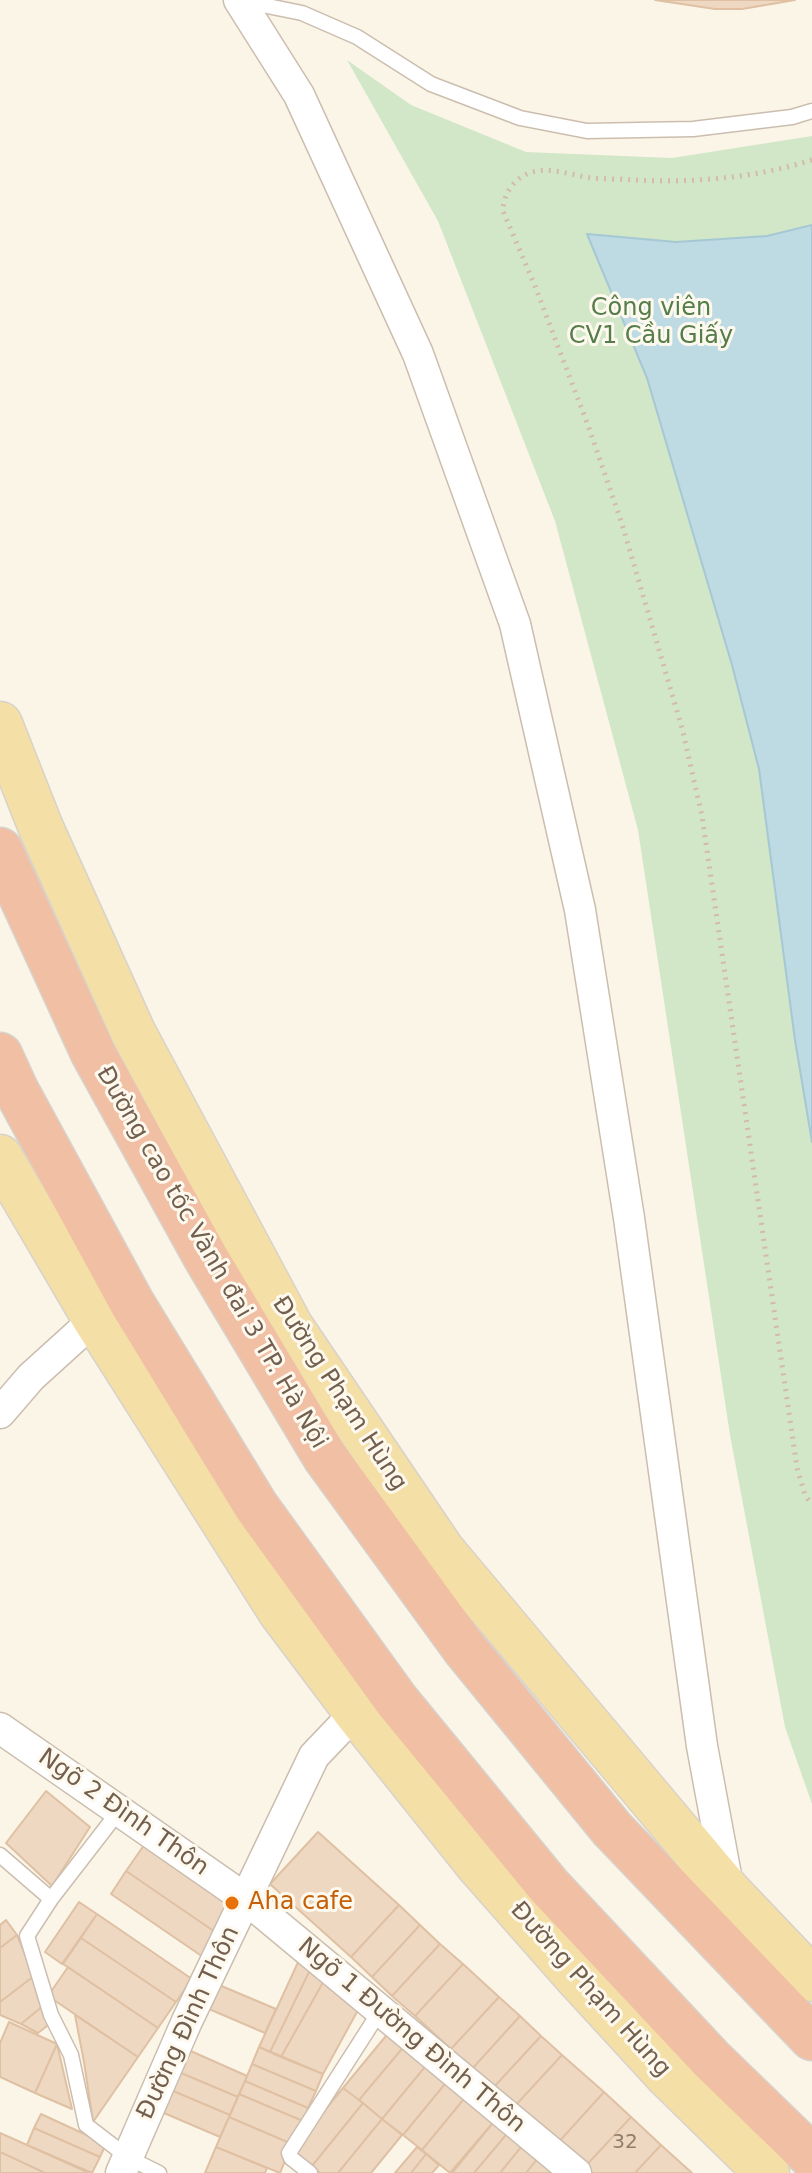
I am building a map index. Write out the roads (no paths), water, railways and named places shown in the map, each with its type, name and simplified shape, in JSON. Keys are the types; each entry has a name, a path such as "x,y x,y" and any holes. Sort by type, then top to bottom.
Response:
{"highway":[{"name":"Đường cao tốc Vành đai 3 TP. Hà Nội","path":"0,850 93,1053 206,1258 325,1457 464,1648 612,1829 812,2038"},
{"path":"0,1055 132,1303 256,1506 397,1701 548,1885 711,2059 812,2157"}],"main road":[{"name":"Đường Phạm Hùng","path":"0,724 41,828 133,1032 291,1327 442,1550 729,1892 812,1979"},
{"name":"Đường Phạm Hùng","path":"0,1157 95,1319 280,1611 356,1712 479,1866 576,1976 668,2076 767,2173"}],"street":[{"path":"239,0 299,95 418,354 515,624 580,910 629,1218 702,1746 729,1892"},
{"path":"2,1405 95,1319"},
{"name":"Đường Đình Thôn","path":"125,2166 187,2021 314,1756 356,1712"},
{"name":"Ngõ 2 Đình Thôn","path":"0,1728 246,1899"},
{"name":"Ngõ 1 Đường Đình Thôn","path":"246,1899 576,2173"}],"lane":[{"path":"239,0 302,13 357,37 431,84 520,118 587,131 693,129 792,117 812,111"},
{"path":"119,1811 51,1899 27,1936 51,2015 71,2055 86,2125 125,2166 159,2173"},
{"path":"0,1855 51,1899"},
{"path":"310,2173 289,2153 380,2011"}],"water":[{"path":"812,225 812,1142 795,1040 759,769 732,665 647,378 587,234 676,242 767,236"}],"place":[{"name":"Aha cafe","path":"232,1903"}],"park label":[{"name":"Công viên CV1 Cầu Giấy","path":"651,323"}]}
